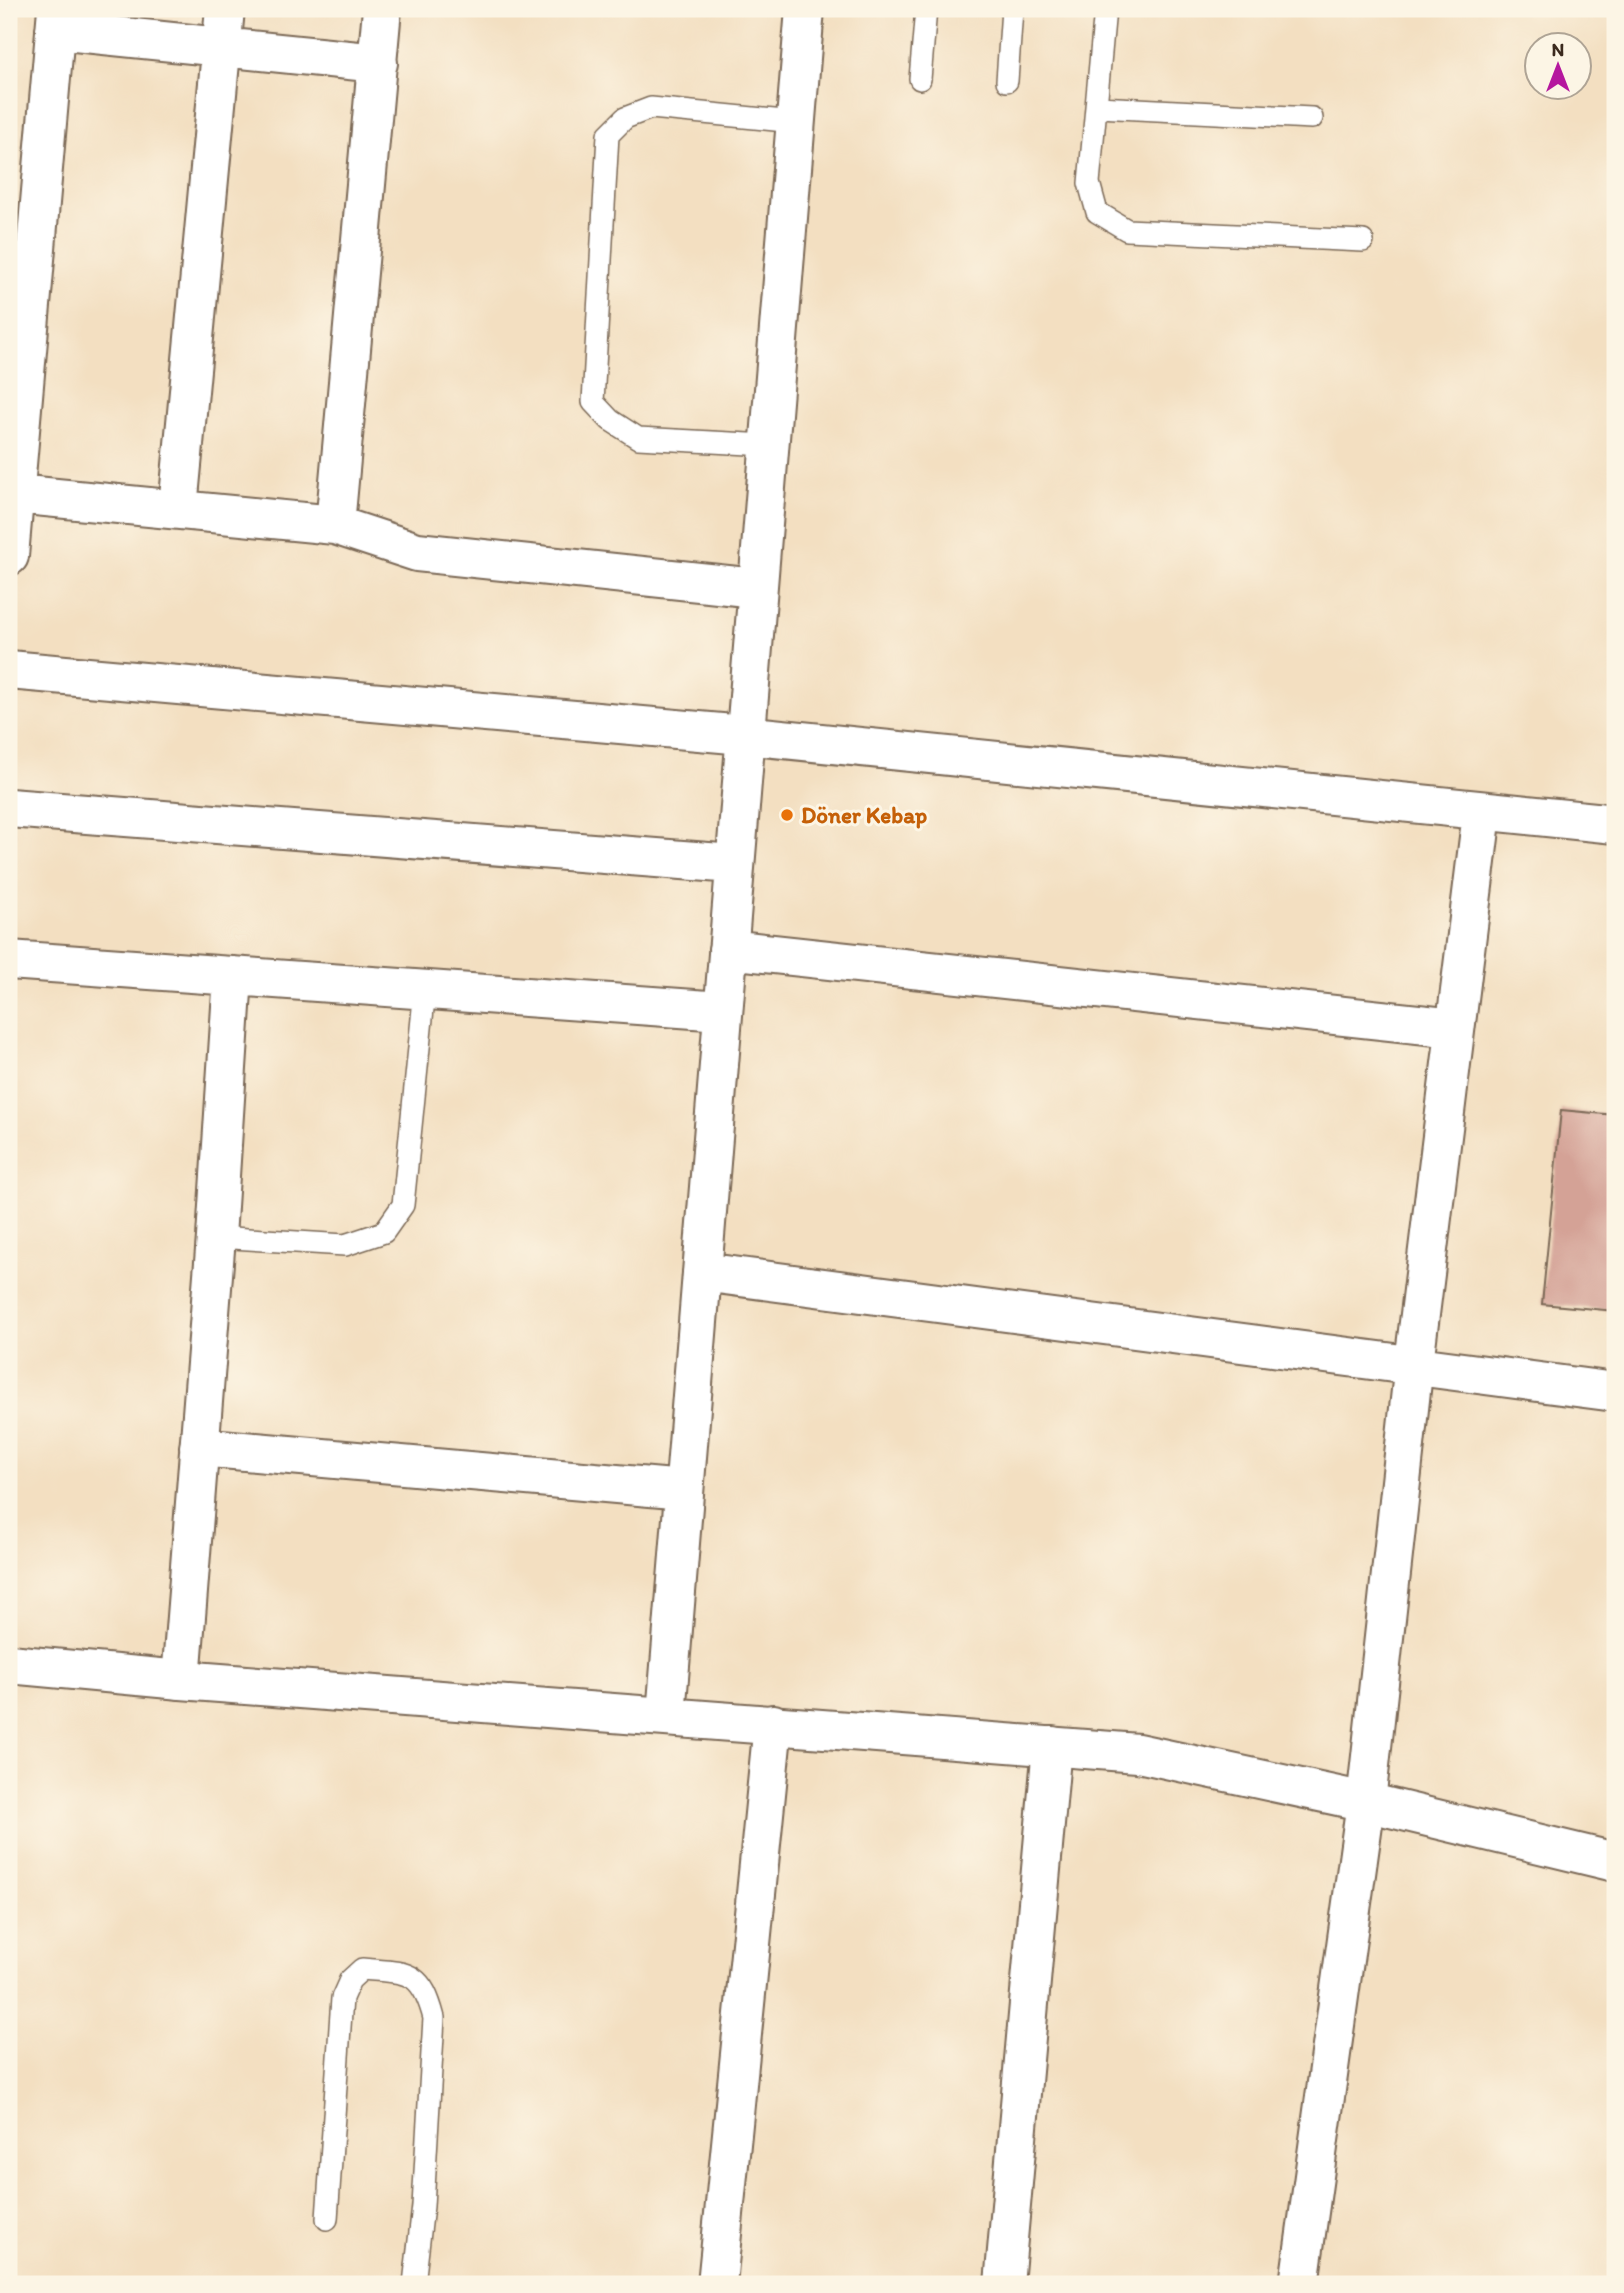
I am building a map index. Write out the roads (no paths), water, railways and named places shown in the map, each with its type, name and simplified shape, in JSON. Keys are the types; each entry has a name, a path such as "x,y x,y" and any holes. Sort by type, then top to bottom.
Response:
{"street":[{"path":"178,508 225,9"},
{"path":"335,525 382,9"},
{"path":"666,1715 804,9"},
{"path":"9,556 15,494 16,385 56,19 222,47 378,63"},
{"path":"15,494 335,525 417,552 756,588"},
{"path":"9,670 744,735 1482,813 1615,824"},
{"path":"9,808 734,864"},
{"path":"1299,2284 1366,1802 1414,1363 1482,813"},
{"path":"728,949 1455,1028"},
{"path":"9,960 722,1011"},
{"path":"181,1680 216,1237 233,976"},
{"path":"702,1272 1414,1363 1615,1392"},
{"path":"199,1447 684,1490"},
{"path":"9,1664 181,1680 1138,1753 1366,1802 1615,1862"},
{"path":"718,2284 773,1724"},
{"path":"1004,2284 1052,1746"}],"lane":[{"path":"920,79 926,9"},
{"path":"1007,81 1012,9"},
{"path":"1105,9 1089,183 1097,212 1128,230 1363,241"},
{"path":"1098,107 1312,118"},
{"path":"768,445 638,438 610,420 593,402 608,135 625,118 651,108 795,122"},
{"path":"216,1237 345,1245 384,1233 403,1205 425,989"},
{"path":"327,2219 342,1998 350,1980 362,1969 407,1973 426,1990 434,2018 423,2206 414,2284"}],"place":[{"name":"Döner Kebap","path":"787,815"}]}
